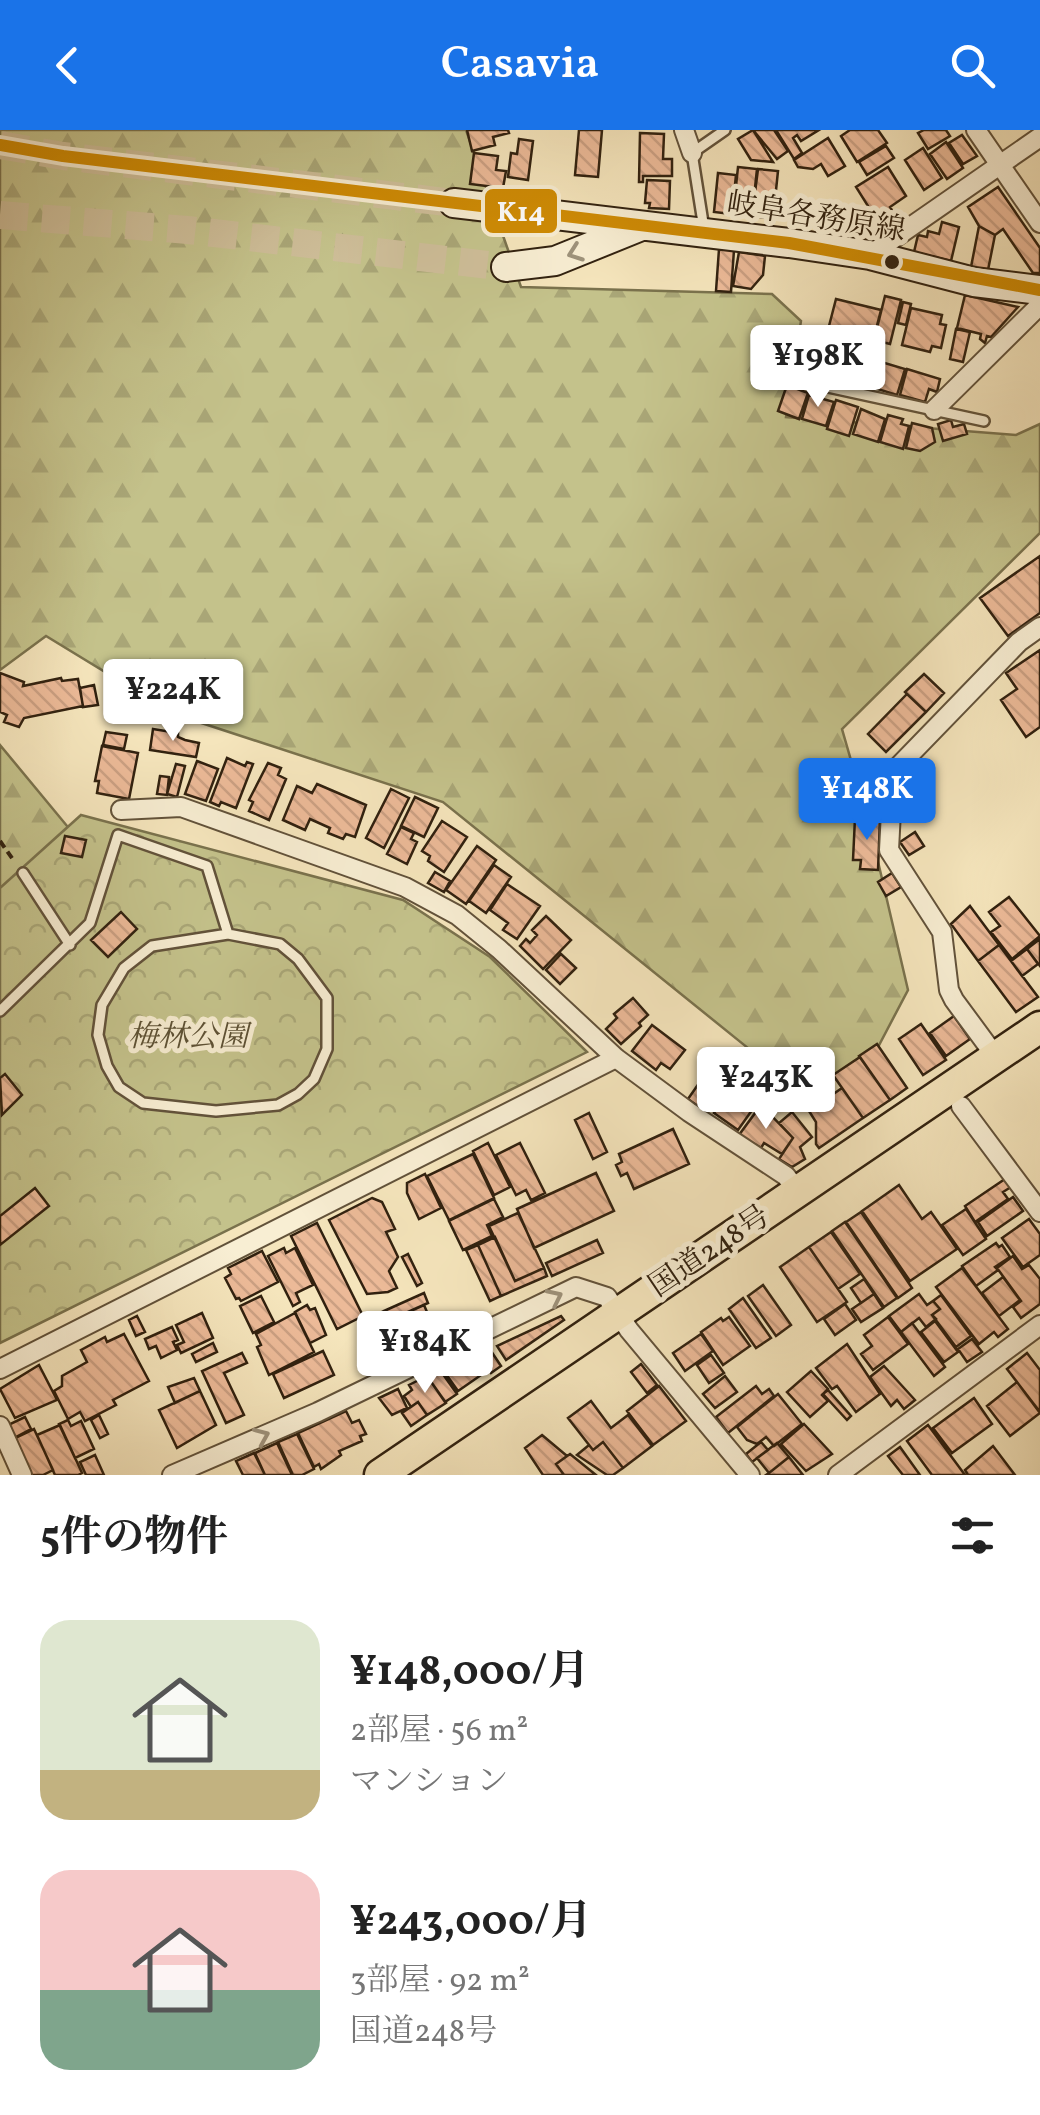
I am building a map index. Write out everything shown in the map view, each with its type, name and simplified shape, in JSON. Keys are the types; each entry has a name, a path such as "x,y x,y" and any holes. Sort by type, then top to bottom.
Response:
{"highway":[{"name":"国道248号","path":"415,1475 799,1193 1040,1027"},
{"name":"国道248号","path":"380,1475 962,1106 1040,1052"}],"main road":[{"name":"岐阜各務原線","path":"454,204 870,256 974,282 1040,290"},
{"name":"岐阜各務原線","path":"506,268 555,261 640,226"}],"street":[{"path":"684,130 692,153"},
{"path":"976,130 1040,223"},
{"path":"870,256 1040,137"},
{"path":"934,410 1040,306"},
{"path":"996,1057 954,1000 949,990 942,932 889,850 894,772 1019,642 1040,628"},
{"path":"121,810 181,807 405,887 457,914 616,1058 786,1176 799,1193"},
{"path":"0,1369 616,1058"},
{"path":"962,1106 1040,1212"},
{"path":"172,1475 318,1412 576,1287 607,1298 750,1475"},
{"path":"838,1475 1040,1325"},
{"path":"0,1426 22,1475"}],"lane":[{"path":"704,233 692,153 725,130"},
{"path":"828,387 984,421"},
{"path":"0,1011 90,924 118,835 121,810"},
{"path":"118,835 207,866 228,934"},
{"path":"22,873 70,944"},
{"path":"228,934 280,944 298,959 327,998 327,1049 314,1078 278,1106 216,1111 143,1102 119,1088 98,1035 102,1005 124,968 152,946 228,934"}],"path":[{"path":"0,841 22,873"}],"green space":[{"path":"0,130 466,130 521,287 772,294 801,321 786,417 1016,435 1040,424 1040,533 842,729 869,823 908,990 866,1070 795,1086 443,802 174,714 46,636 0,670"},
{"path":"0,745 77,838 0,905"},
{"name":"梅林公園","path":"81,815 403,900 490,957 587,1052 0,1343 0,888"}],"building":[{"path":"467,130 509,133 493,137 495,145 472,151"},
{"path":"579,130 602,130 598,177 575,175"},
{"path":"753,130 773,162 751,160 738,139"},
{"path":"753,130 774,130 788,151 777,159"},
{"path":"776,130 819,130 801,141 797,135 793,138 802,153 794,159"},
{"path":"850,130 878,130 887,143 857,162 841,136"},
{"path":"946,130 950,136 928,149 918,133"},
{"path":"640,133 664,134 663,159 672,159 672,176 643,176 643,182 639,182"},
{"path":"962,135 977,156 963,164 949,143"},
{"path":"828,138 845,166 828,176 821,164 813,169 798,167 794,160"},
{"path":"519,139 533,141 528,180 508,177 511,153 517,154"},
{"path":"946,142 963,168 947,179 930,154"},
{"path":"886,146 894,158 867,175 859,162"},
{"path":"923,148 942,178 924,190 905,160"},
{"path":"474,153 498,156 496,170 506,171 503,188 470,184"},
{"path":"738,167 757,169 752,216 733,214"},
{"path":"888,167 906,196 878,222 856,187"},
{"path":"758,169 778,171 773,219 752,216"},
{"path":"718,173 736,175 732,214 714,212"},
{"path":"647,180 670,181 669,209 649,208 650,203 645,203"},
{"path":"998,187 1040,248 1040,273 1033,273 1003,229 995,235 979,226 968,207"},
{"path":"942,222 959,227 951,261 914,252 918,235 927,237 928,231 939,234"},
{"path":"979,226 995,235 988,270 971,267"},
{"path":"719,249 734,250 731,292 716,291"},
{"path":"739,252 765,256 763,275 751,289 733,286"},
{"path":"965,295 1018,307 991,337 987,336 985,343 981,334 957,328"},
{"path":"885,296 901,300 890,344 874,340"},
{"path":"836,299 881,310 874,337 829,326"},
{"path":"903,302 911,304 906,325 898,323"},
{"path":"911,308 942,315 940,324 946,325 941,348 932,346 930,352 902,345"},
{"path":"956,329 970,332 963,362 950,359"},
{"path":"812,347 834,354 820,381 812,378 810,383 793,377 797,365 805,368"},
{"path":"848,353 866,360 858,381 834,372 840,355 847,357"},
{"path":"878,361 905,369 897,395 871,387"},
{"path":"907,369 940,379 937,392 929,389 925,402 900,395"},
{"path":"787,385 808,393 799,419 778,411"},
{"path":"809,395 834,402 826,426 802,419"},
{"path":"836,400 858,407 849,436 827,429"},
{"path":"861,409 885,419 878,442 853,434"},
{"path":"888,415 903,419 901,424 909,426 903,449 880,442"},
{"path":"951,420 953,427 964,424 967,434 943,441 938,424"},
{"path":"912,423 932,428 935,442 920,451 906,448"},
{"path":"1040,556 1040,613 1008,636 980,598"},
{"path":"1040,650 1040,727 1026,737 1001,700 1017,689 1006,673"},
{"path":"0,673 24,682 23,686 61,678 78,679 83,706 24,718 19,727 4,722 7,715 0,712"},
{"path":"924,674 944,693 926,712 905,692"},
{"path":"94,685 98,705 83,707 80,688"},
{"path":"907,694 926,712 886,752 868,734"},
{"path":"153,729 178,733 178,737 199,743 196,757 150,750"},
{"path":"106,732 127,735 124,749 103,745"},
{"path":"102,746 138,753 129,799 97,793 99,781 95,781"},
{"path":"227,758 245,766 247,762 253,764 236,808 210,802"},
{"path":"197,761 218,769 206,801 185,794"},
{"path":"268,763 281,768 278,775 286,779 269,820 249,811 253,802 249,800"},
{"path":"176,764 185,766 177,797 167,794"},
{"path":"160,776 169,777 167,795 157,794"},
{"path":"859,782 877,783 879,815 857,814"},
{"path":"317,784 366,805 355,837 346,834 343,839 328,833 330,828 310,819 305,830 283,820 297,786 312,793"},
{"path":"391,789 409,798 384,848 366,838"},
{"path":"415,797 438,808 424,837 401,826"},
{"path":"855,818 880,819 878,870 860,869 861,860 853,860"},
{"path":"442,821 467,837 444,872 428,861 430,856 422,851"},
{"path":"401,827 414,833 411,839 417,842 407,864 387,854"},
{"path":"915,832 924,846 909,855 900,842"},
{"path":"65,836 86,840 82,857 61,853"},
{"path":"477,846 496,860 466,904 446,890"},
{"path":"494,865 511,877 486,913 469,901"},
{"path":"435,872 450,881 444,892 428,883"},
{"path":"892,873 901,887 886,896 878,882"},
{"path":"507,884 540,906 517,939 503,930 508,923 490,910"},
{"path":"1009,897 1040,936 1012,959 991,932 1000,926 989,912"},
{"path":"970,906 999,945 978,961 951,924"},
{"path":"121,912 137,929 108,957 91,940"},
{"path":"546,916 571,940 543,969 520,946 537,935 532,930"},
{"path":"1040,939 1040,966 1027,949"},
{"path":"999,945 1038,997 1016,1012 978,961"},
{"path":"1027,949 1038,964 1022,976 1011,961"},
{"path":"561,954 576,968 560,984 546,970"},
{"path":"633,998 648,1015 621,1044 606,1029 617,1018 614,1014"},
{"path":"954,1016 970,1039 946,1056 930,1033"},
{"path":"921,1024 946,1060 923,1075 899,1039"},
{"path":"652,1025 685,1050 670,1069 661,1063 656,1070 632,1051"},
{"path":"877,1044 907,1088 890,1100 859,1056"},
{"path":"860,1057 890,1100 863,1118 833,1075"},
{"path":"5,1074 22,1095 2,1115 0,1078"},
{"path":"704,1076 724,1090 707,1113 688,1099"},
{"path":"738,1079 762,1096 738,1130 714,1113"},
{"path":"842,1088 863,1118 819,1148 816,1122 809,1111"},
{"path":"761,1105 793,1138 782,1154 739,1135"},
{"path":"792,1112 812,1137 800,1147 805,1159 792,1167 779,1159 793,1138 779,1123"},
{"path":"589,1113 607,1152 593,1159 575,1120"},
{"path":"673,1129 689,1164 634,1189 627,1173 621,1176 616,1165 622,1162 619,1154"},
{"path":"488,1143 510,1187 494,1195 473,1151"},
{"path":"520,1143 545,1193 531,1200 526,1190 516,1195 496,1155"},
{"path":"473,1154 494,1198 449,1220 427,1176"},
{"path":"596,1173 614,1211 534,1248 517,1209"},
{"path":"425,1174 441,1208 419,1219 407,1193 407,1183"},
{"path":"1005,1179 1011,1187 1003,1192 1008,1199 975,1222 965,1206"},
{"path":"899,1185 922,1219 931,1212 957,1249 910,1281 862,1211"},
{"path":"35,1188 49,1206 0,1245 0,1216"},
{"path":"1013,1197 1023,1211 987,1236 978,1222"},
{"path":"372,1198 382,1202 395,1229 386,1232 398,1257 389,1271 397,1288 367,1294 329,1220"},
{"path":"494,1199 503,1217 487,1225 492,1236 463,1250 449,1221"},
{"path":"966,1209 986,1239 963,1255 942,1225"},
{"path":"861,1212 912,1288 898,1298 846,1222"},
{"path":"518,1213 544,1268 515,1281 489,1226"},
{"path":"1029,1219 1040,1234 1040,1255 1023,1267 1002,1238"},
{"path":"845,1222 897,1298 884,1307 832,1231"},
{"path":"317,1223 363,1316 337,1329 291,1236"},
{"path":"831,1232 860,1274 838,1289 809,1247"},
{"path":"495,1237 515,1281 544,1268 547,1276 501,1296 478,1245"},
{"path":"597,1240 603,1253 552,1276 546,1263"},
{"path":"996,1243 1010,1257 976,1286 962,1266"},
{"path":"478,1245 501,1296 490,1301 466,1250"},
{"path":"809,1247 847,1302 817,1322 780,1267"},
{"path":"284,1248 286,1253 295,1248 313,1285 296,1293 300,1302 293,1306 268,1256"},
{"path":"262,1251 278,1282 241,1301 236,1299 225,1278 231,1274 228,1268"},
{"path":"408,1254 422,1283 417,1286 402,1257"},
{"path":"1013,1256 1022,1269 1029,1265 1040,1279 1040,1304 1021,1318 1013,1307 1021,1301 997,1268"},
{"path":"962,1268 1008,1329 998,1337 994,1332 979,1344 936,1287"},
{"path":"1003,1277 1020,1300 999,1316 982,1293"},
{"path":"864,1279 874,1294 861,1303 851,1288"},
{"path":"763,1285 791,1325 776,1336 748,1296"},
{"path":"424,1293 428,1303 388,1321 384,1311"},
{"path":"874,1294 883,1308 861,1322 852,1309"},
{"path":"919,1294 927,1305 933,1301 940,1309 932,1315 936,1319 926,1327 919,1318 901,1332 889,1316"},
{"path":"941,1295 971,1336 956,1347 932,1315 940,1309 933,1301"},
{"path":"261,1296 274,1322 253,1333 240,1306"},
{"path":"743,1298 771,1338 756,1348 729,1309"},
{"path":"845,1304 856,1320 835,1335 824,1319"},
{"path":"307,1305 310,1310 315,1308 326,1335 310,1343 295,1312"},
{"path":"424,1305 436,1333 401,1349 388,1321"},
{"path":"384,1311 394,1334 371,1344 361,1322"},
{"path":"202,1313 213,1338 181,1353 177,1345 184,1342 176,1325"},
{"path":"295,1313 314,1352 269,1375 256,1334"},
{"path":"137,1316 145,1332 136,1336 129,1320"},
{"path":"561,1316 564,1320 506,1360 497,1346"},
{"path":"729,1317 750,1346 723,1365 701,1332"},
{"path":"888,1317 908,1344 873,1370 861,1354 872,1346 864,1335"},
{"path":"935,1321 958,1352 944,1362 921,1332"},
{"path":"912,1323 945,1367 934,1376 901,1332"},
{"path":"172,1327 178,1340 173,1342 177,1350 161,1358 156,1346 149,1349 145,1339"},
{"path":"124,1334 149,1381 85,1421 80,1412 68,1419 54,1391 62,1386 62,1376 87,1362 81,1350 105,1337 107,1342"},
{"path":"701,1334 713,1351 685,1371 673,1353"},
{"path":"972,1339 982,1352 967,1362 958,1349"},
{"path":"213,1343 217,1352 196,1362 192,1354"},
{"path":"847,1344 880,1394 856,1412 837,1386 832,1389 816,1368"},
{"path":"489,1348 501,1366 491,1373 479,1355"},
{"path":"323,1351 334,1375 284,1398 273,1374"},
{"path":"476,1352 484,1373 458,1391 441,1367"},
{"path":"242,1353 247,1363 224,1373 244,1415 226,1423 202,1371"},
{"path":"1027,1353 1040,1370 1040,1412 1007,1369"},
{"path":"711,1355 724,1373 709,1383 697,1365"},
{"path":"641,1364 657,1385 647,1393 631,1372"},
{"path":"39,1365 57,1400 15,1418 0,1389"},
{"path":"884,1366 915,1400 904,1409 897,1400 891,1406 870,1377"},
{"path":"440,1370 457,1394 445,1402 427,1376"},
{"path":"811,1371 828,1389 822,1395 828,1401 810,1417 787,1392"},
{"path":"427,1376 446,1403 427,1415 418,1402 411,1407 404,1396 412,1390 409,1385"},
{"path":"725,1376 737,1392 715,1408 703,1394"},
{"path":"194,1378 200,1391 175,1403 168,1387"},
{"path":"1017,1382 1040,1413 1010,1436 987,1406"},
{"path":"659,1386 686,1421 653,1445 627,1411"},
{"path":"756,1386 762,1394 769,1389 774,1396 728,1433 716,1417"},
{"path":"398,1389 407,1408 392,1415 379,1398"},
{"path":"828,1390 851,1416 847,1420 823,1394"},
{"path":"200,1391 216,1425 177,1448 159,1410"},
{"path":"778,1394 802,1424 774,1446 766,1437 757,1444 747,1440 737,1427"},
{"path":"974,1398 992,1424 952,1453 933,1428"},
{"path":"591,1401 611,1428 628,1415 652,1446 623,1468 603,1442 593,1450 568,1418"},
{"path":"418,1402 427,1415 411,1426 402,1413"},
{"path":"346,1411 352,1423 359,1420 366,1434 360,1436 362,1441 339,1451 341,1455 321,1469 319,1464 314,1467 298,1433"},
{"path":"99,1415 108,1434 100,1438 91,1420"},
{"path":"25,1417 31,1429 14,1438 8,1425"},
{"path":"68,1420 71,1426 81,1421 94,1449 75,1458 59,1424"},
{"path":"804,1424 832,1454 806,1471 781,1444"},
{"path":"60,1425 82,1473 78,1475 55,1475 37,1435"},
{"path":"928,1425 965,1475 932,1475 907,1441"},
{"path":"34,1429 53,1470 43,1475 30,1475 13,1439"},
{"path":"297,1434 314,1469 302,1475 293,1475 278,1442"},
{"path":"542,1435 567,1456 556,1464 564,1475 543,1475 525,1448"},
{"path":"603,1442 623,1468 613,1475 577,1455 589,1445 593,1450"},
{"path":"761,1442 768,1450 752,1462 746,1454"},
{"path":"277,1443 292,1475 265,1475 255,1453"},
{"path":"777,1443 789,1457 769,1473 757,1458"},
{"path":"993,1446 1015,1475 968,1475 965,1470"},
{"path":"900,1447 920,1475 903,1475 888,1456"},
{"path":"254,1453 265,1475 243,1475 236,1461"},
{"path":"570,1454 596,1475 564,1475 556,1464"},
{"path":"95,1455 104,1475 86,1475 80,1462"},
{"path":"789,1457 803,1475 766,1475 769,1473"}],"tunnel":[{"path":"0,145 454,203"},
{"path":"0,215 188,230 506,267"}],"transit line":[{"name":"K14","path":"0,145 63,156 789,243 1040,290"}]}
